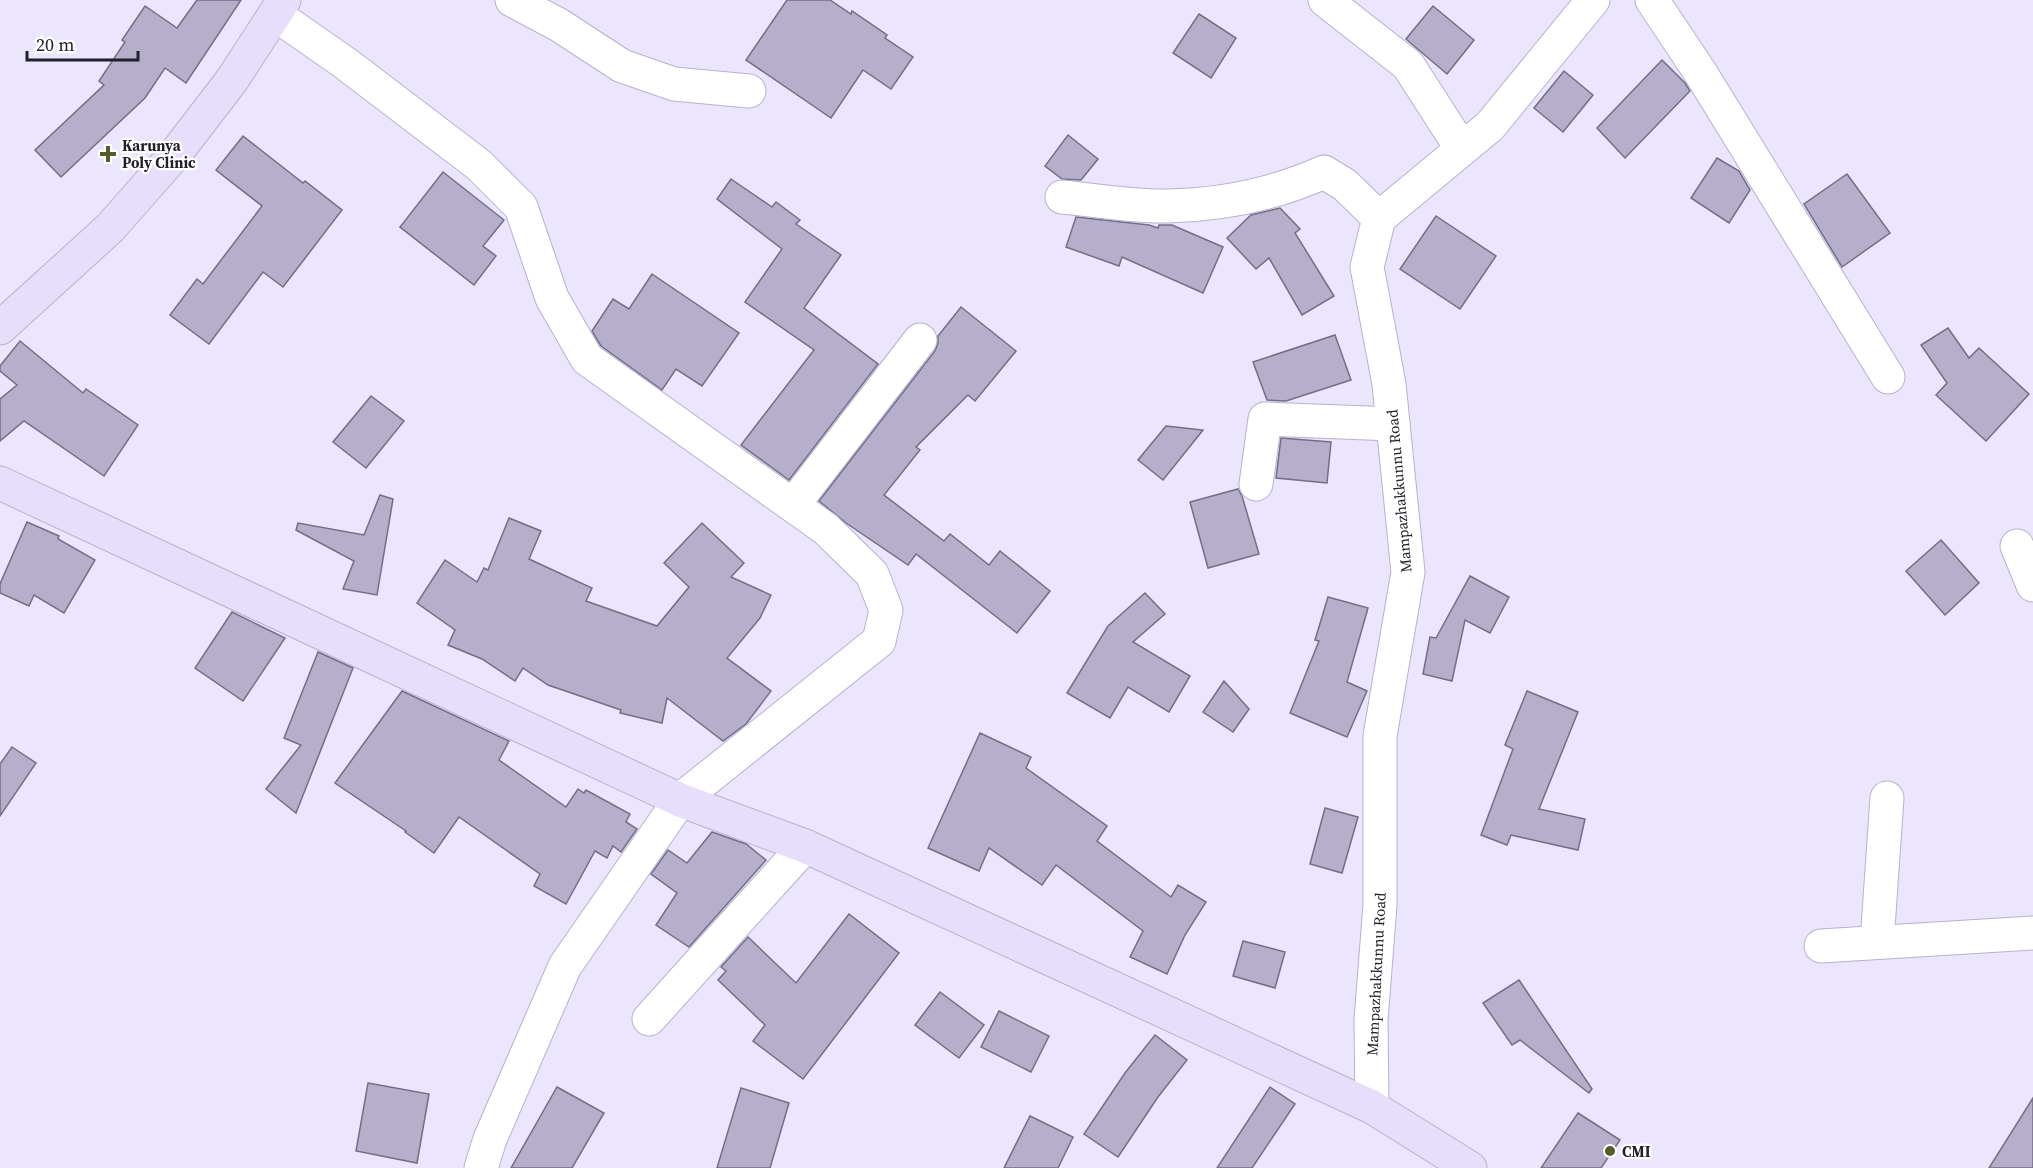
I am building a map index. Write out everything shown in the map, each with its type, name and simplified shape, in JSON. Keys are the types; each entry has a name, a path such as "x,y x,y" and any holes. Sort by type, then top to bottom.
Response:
{"street":[{"path":"512,0 559,25 622,66 674,84 749,91"},
{"path":"1325,0 1408,65 1462,149"},
{"path":"1062,197 1166,206 1220,202 1296,185 1324,172 1345,185 1378,218 1490,126 1593,0"},
{"path":"1652,0 1700,72 1888,376"},
{"path":"0,328 110,228 176,153 232,80 280,8 345,63 479,165 521,207 552,298 586,359 826,529 872,574 886,610 879,640 680,800 565,966 490,1139 481,1168"},
{"name":"Mampazhakkunnu Road","path":"1371,1107 1371,1020 1380,905 1380,736 1408,572 1389,384 1367,267 1378,218"},
{"path":"794,505 920,340"},
{"path":"1256,484 1264,419 1393,424"},
{"path":"0,483 680,800 805,846 1371,1107 1470,1168"},
{"path":"2017,546 2033,585"},
{"path":"1877,942 1887,798"},
{"path":"650,1019 805,846"},
{"path":"1821,946 2033,933"}],"building":[{"path":"197,0 241,0 186,83 165,68 145,98 61,177 35,150 104,85 99,81 125,42 122,40 145,6 177,28"},
{"path":"787,0 830,0 851,14 852,11 887,35 885,38 913,57 891,89 863,70 831,118 746,60"},
{"path":"1433,6 1474,40 1447,74 1406,39"},
{"path":"1199,14 1236,38 1211,78 1173,53"},
{"path":"1662,60 1690,91 1625,158 1597,128"},
{"path":"1564,71 1593,95 1563,132 1534,108"},
{"path":"1068,135 1098,159 1081,180 1062,179 1045,166"},
{"path":"243,136 342,210 283,287 263,272 209,344 170,315 197,279 203,284 262,206 216,170"},
{"path":"1717,158 1739,171 1750,190 1729,223 1691,198"},
{"path":"443,172 504,220 483,246 496,256 474,285 400,227"},
{"path":"1847,174 1890,233 1842,267 1804,204"},
{"path":"731,179 772,207 776,202 800,220 796,224 841,255 804,308 878,364 789,480 741,445 814,350 745,302 782,249 717,199"},
{"path":"1280,208 1300,229 1295,233 1334,296 1302,315 1269,258 1256,269 1227,238 1251,215"},
{"path":"1436,216 1496,256 1460,309 1400,269"},
{"path":"1076,217 1158,228 1159,225 1172,225 1223,247 1203,293 1122,257 1119,266 1066,247"},
{"path":"652,274 739,333 702,386 676,369 662,390 601,346 592,331 613,299 629,309"},
{"path":"961,307 1016,351 975,401 968,395 916,447 920,450 884,495 944,541 950,534 989,565 1000,551 1050,591 1017,633 916,554 908,565 846,523 819,501 935,351 938,336"},
{"path":"1948,328 1969,358 1979,348 2029,394 1986,441 1936,395 1947,383 1921,345"},
{"path":"1335,335 1351,380 1286,401 1267,400 1253,362"},
{"path":"20,341 83,393 86,389 138,425 104,476 24,421 0,441 0,399 17,385 0,371 0,366"},
{"path":"371,396 404,421 366,468 333,442"},
{"path":"1166,426 1203,430 1163,480 1138,460"},
{"path":"1281,438 1331,442 1327,483 1276,478"},
{"path":"1238,489 1259,554 1208,568 1190,502"},
{"path":"380,495 393,499 377,595 343,589 354,561 296,530 298,523 364,535"},
{"path":"509,518 541,531 529,559 592,588 586,601 657,626 689,587 664,563 702,523 744,563 731,577 771,595 760,618 727,658 771,691 746,724 723,741 667,698 662,723 620,713 621,710 548,685 523,668 515,681 482,659 448,645 455,630 417,603 445,560 477,582 484,568 488,570"},
{"path":"27,522 59,536 58,539 95,560 64,613 34,595 29,606 0,593 0,584"},
{"path":"1941,540 1979,583 1945,615 1906,571"},
{"path":"1470,576 1509,597 1490,633 1465,620 1452,681 1423,674 1430,637 1436,638"},
{"path":"1145,593 1165,614 1133,642 1190,676 1169,712 1128,687 1110,718 1067,693 1108,626"},
{"path":"1328,597 1368,608 1347,682 1367,691 1347,737 1290,713 1319,641 1315,640"},
{"path":"232,612 285,638 243,701 195,668"},
{"path":"318,652 353,668 296,813 266,789 301,745 284,738"},
{"path":"1224,681 1249,709 1233,732 1203,712"},
{"path":"402,691 509,741 499,760 566,807 578,789 584,793 586,790 630,814 626,822 637,829 621,852 613,846 607,858 595,851 566,904 534,886 540,874 459,817 434,853 335,783"},
{"path":"1527,691 1578,712 1539,809 1585,819 1578,850 1511,835 1507,845 1481,835 1513,749 1505,745"},
{"path":"980,733 1031,757 1026,768 1107,826 1097,841 1171,897 1178,885 1206,902 1185,935 1167,974 1130,957 1143,931 1056,865 1042,885 989,848 979,871 928,848"},
{"path":"12,747 36,763 0,816 0,764"},
{"path":"1325,808 1358,817 1342,873 1310,864"},
{"path":"712,832 746,844 766,860 689,947 656,925 677,893 651,874 668,850 687,863"},
{"path":"849,914 899,953 803,1079 753,1041 765,1025 718,980 726,971 721,967 748,937 796,983"},
{"path":"1243,941 1285,952 1275,988 1233,976"},
{"path":"1519,980 1592,1089 1589,1093 1520,1040 1512,1045 1483,1003"},
{"path":"940,992 984,1025 959,1058 915,1025"},
{"path":"999,1011 1049,1036 1031,1072 981,1047"},
{"path":"1155,1035 1187,1060 1158,1097 1118,1157 1084,1134 1125,1073"},
{"path":"368,1083 429,1094 417,1163 356,1151"},
{"path":"557,1087 604,1113 572,1168 511,1168"},
{"path":"1270,1087 1295,1104 1252,1168 1217,1168"},
{"path":"741,1088 789,1103 770,1168 717,1168"},
{"path":"2033,1098 2033,1168 1989,1168"},
{"path":"1578,1113 1620,1140 1601,1168 1541,1168"},
{"path":"1030,1116 1073,1137 1058,1168 1004,1168"}],"place":[{"name":"Karunya Poly Clinic","path":"108,154"},
{"name":"CMI","path":"1610,1151"}]}
